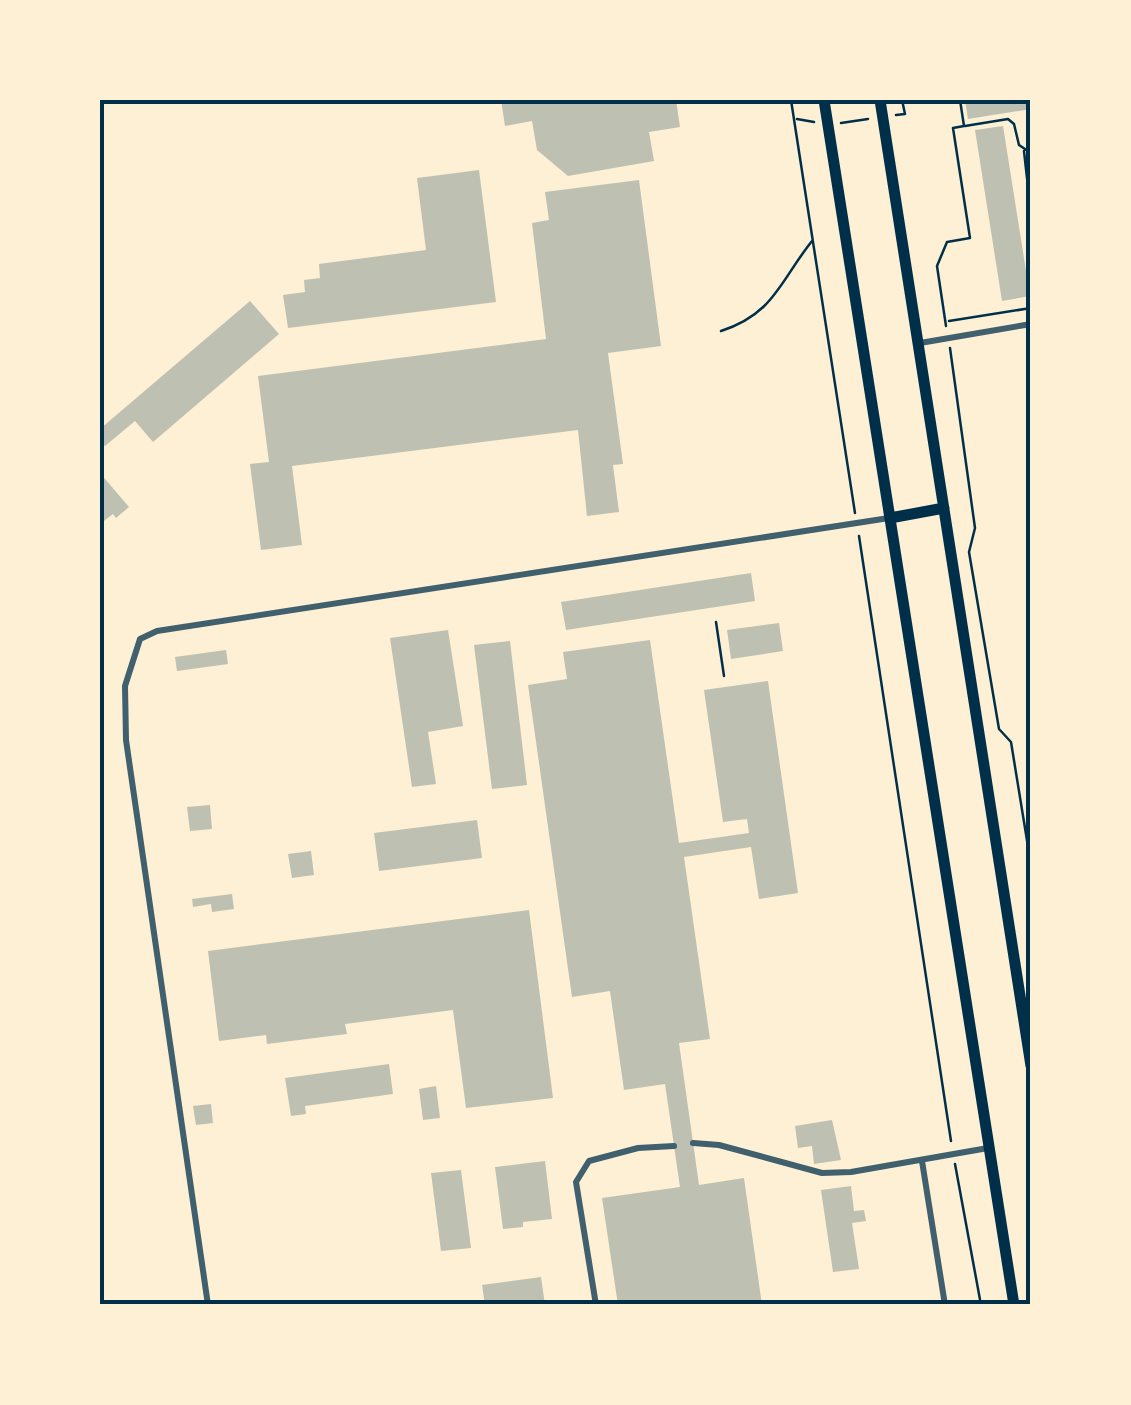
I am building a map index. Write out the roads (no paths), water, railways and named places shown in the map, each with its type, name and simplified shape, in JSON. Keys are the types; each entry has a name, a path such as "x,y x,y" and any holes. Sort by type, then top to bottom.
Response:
{"main road":[{"path":"824,100 1014,1305"},
{"path":"880,100 1031,1066"},
{"path":"890,518 944,508"}],"street":[{"path":"918,343 1031,324"},
{"path":"208,1305 126,740 125,686 140,638 157,631 890,518"},
{"path":"693,1143 719,1145 822,1173 851,1172 989,1148"},
{"path":"596,1305 576,1182 589,1161 638,1148 674,1146"},
{"path":"922,1161 944,1305"}]}
